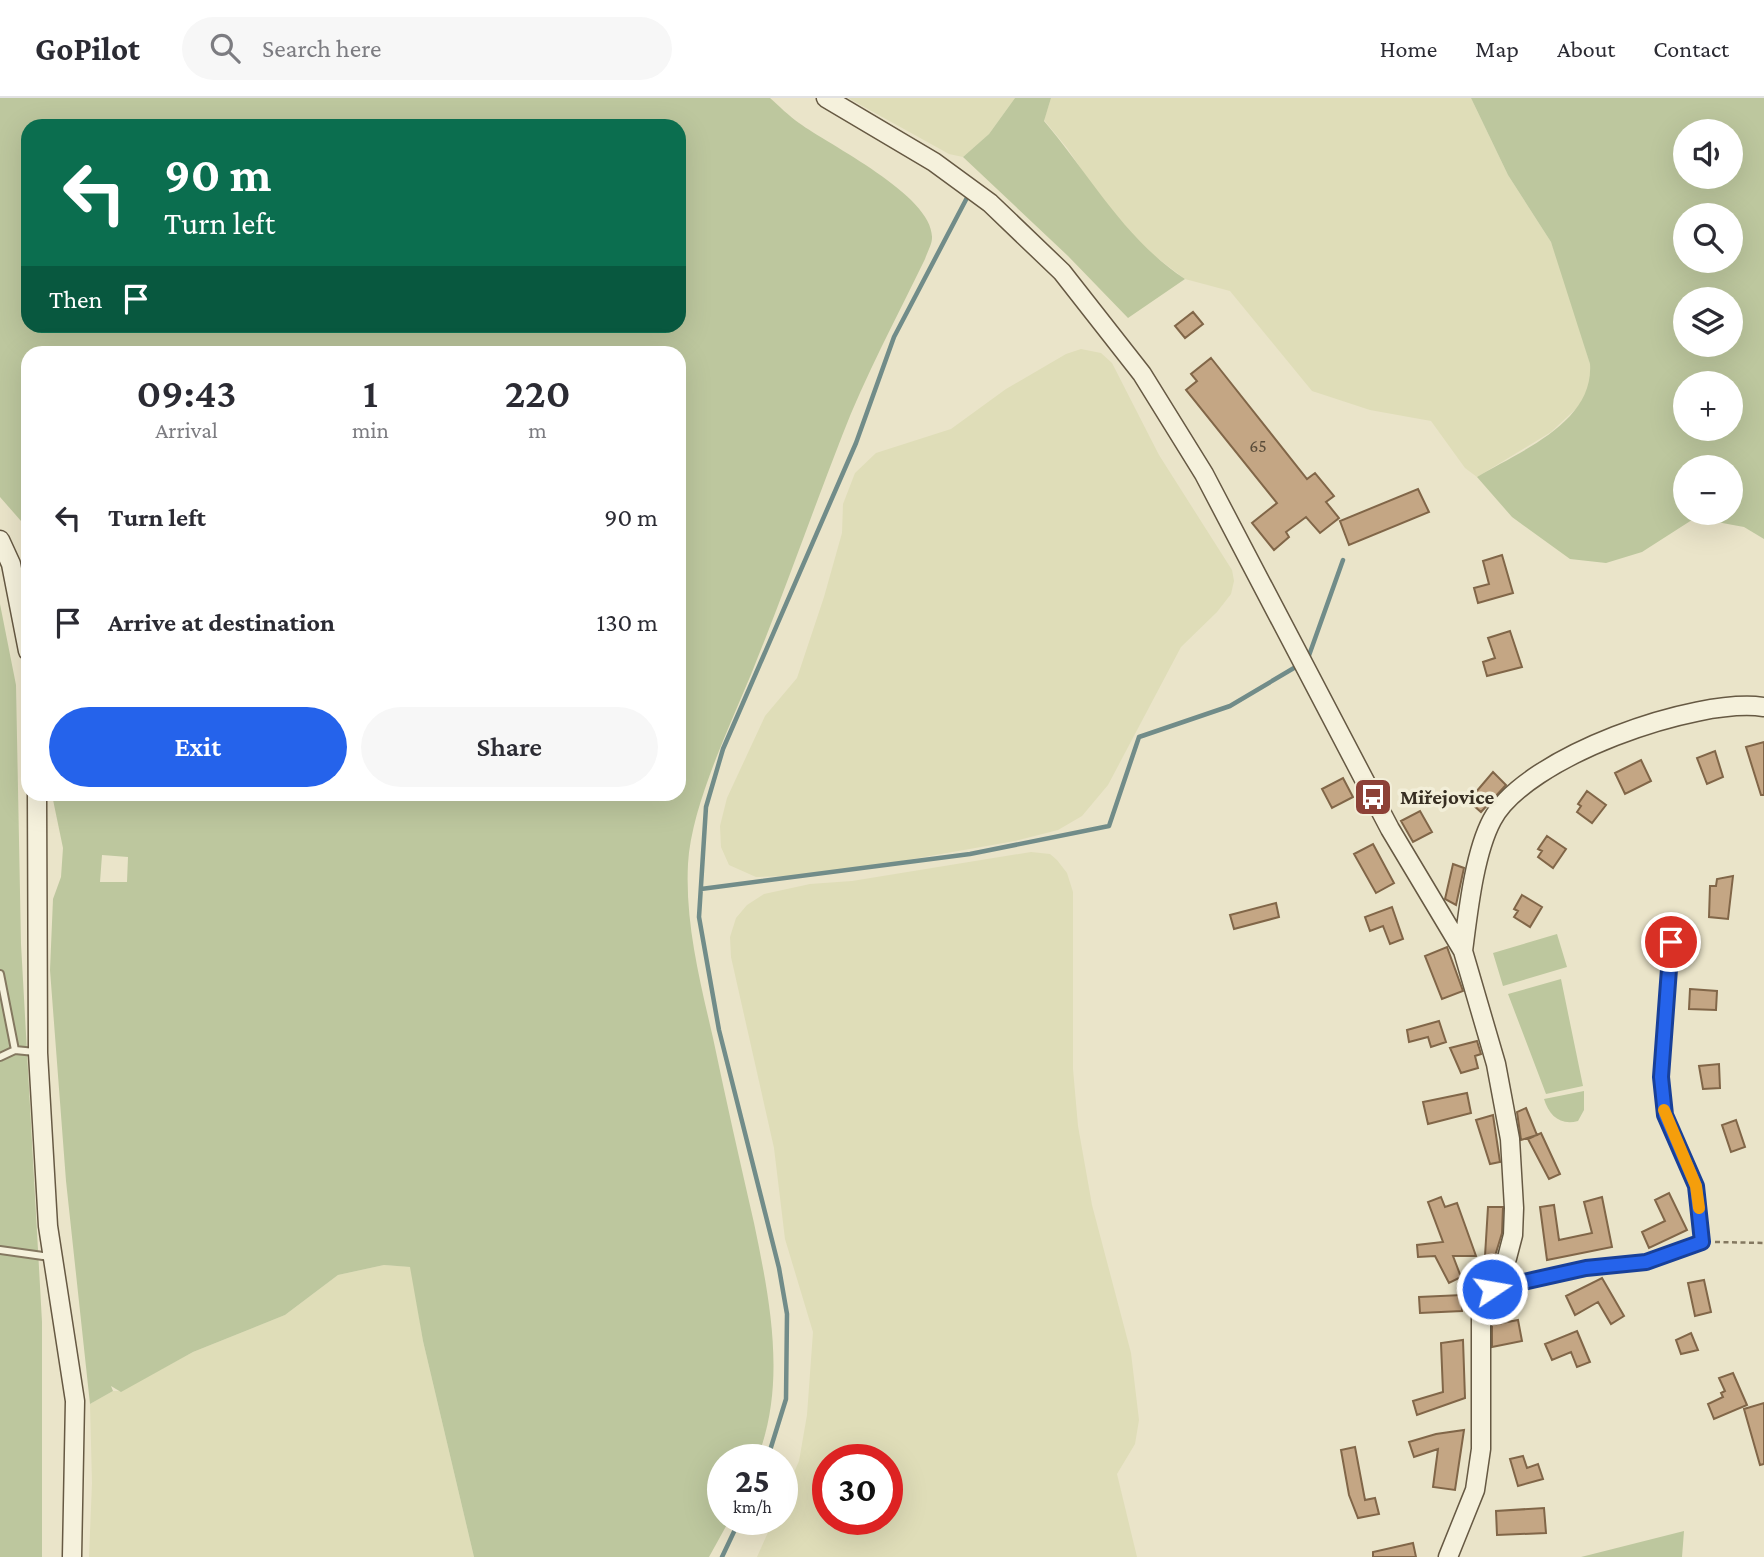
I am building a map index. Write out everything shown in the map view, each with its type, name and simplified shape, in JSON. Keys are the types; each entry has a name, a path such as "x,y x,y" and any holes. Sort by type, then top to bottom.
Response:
{"street":[{"path":"826,98 934,162 980,195 1062,272 1142,374 1204,474 1390,829 1463,951 1496,1064 1510,1139 1513,1235 1507,1258 1482,1309 1480,1450 1475,1490 1448,1557"},
{"path":"0,540 11,565 21,616"},
{"path":"1463,951 1477,870 1492,820 1517,791 1553,765 1591,744 1721,706 1745,704 1764,707"},
{"path":"37,801 38,1053 52,1258 75,1401 72,1557"},
{"path":"1492,1289 1586,1268 1646,1262 1702,1242 1696,1186 1665,1115 1661,1077 1671,942"}],"lane":[{"path":"0,974 15,1050"},
{"path":"0,1057 15,1050 38,1053"},
{"path":"0,1250 52,1258"}],"path":[{"path":"1702,1242 1764,1243"}],"shaded area":[{"path":"848,98 1015,98 989,134 963,157 949,154"},
{"path":"1051,98 1471,98 1508,175 1551,242 1563,273 1590,364 1591,383 1580,405 1551,432 1477,477 1465,468 1431,421 1370,410 1312,391 1230,291 1185,279 1144,248 1098,194 1044,120"},
{"path":"1081,349 1101,353 1112,363 1159,455 1232,570 1234,581 1231,594 1217,612 1181,647 1108,785 1082,816 1058,830 1015,841 822,875 756,877 729,865 721,847 720,826 727,798 765,716 797,678 824,597 842,533 843,504 855,473 876,453 951,429 1006,389 1066,354"},
{"path":"1031,852 1050,854 1067,873 1073,892 1073,1069 1078,1126 1092,1205 1131,1353 1139,1420 1135,1444 1117,1474 1137,1557 757,1557 767,1535 798,1535 798,1463 807,1415 813,1332 785,1239 774,1148 731,957 730,937 736,918 747,905 764,894 810,884 852,881"},
{"path":"384,1265 411,1267 423,1341 474,1557 89,1557 92,1483 90,1404 113,1391 121,1391 193,1352 285,1315 338,1275"}],"green space":[{"path":"0,98 770,98 799,123 899,189 916,205 928,222 932,238 925,259 851,414 704,790 691,841 688,886 694,952 760,1252 773,1342 771,1401 762,1444 707,1444 707,1535 721,1535 709,1557 474,1557 423,1341 410,1267 384,1265 338,1275 285,1315 193,1352 121,1392 111,1386 113,1391 90,1404 66,1181 50,970 53,899 61,877 63,848 53,801 686,801 686,346 21,346 21,521 0,497","holes":["102,855 128,857 127,882 100,882"]},
{"path":"1015,98 1051,98 1044,121 1126,226 1163,263 1185,279 1128,318 1068,256 963,157 989,134"},
{"path":"1471,98 1764,98 1764,539 1744,527 1733,525 1743,525 1743,455 1673,455 1673,525 1684,525 1642,552 1606,563 1570,559 1512,517 1477,477 1551,433 1580,403 1588,385 1590,364 1551,242 1508,175"},
{"path":"0,604 16,685 21,944 42,1322 42,1557 0,1557"},
{"path":"1557,934 1567,967 1503,986 1493,953"},
{"path":"1561,979 1583,1086 1546,1094 1508,994"},
{"path":"1584,1091 1584,1110 1578,1121 1566,1122 1556,1118 1544,1099"},
{"path":"1684,1531 1682,1557 1581,1557"}],"building":[{"path":"1193,312 1203,324 1185,338 1175,326"},
{"path":"1211,358 1307,479 1315,473 1334,496 1326,502 1339,518 1320,533 1306,517 1286,532 1289,537 1274,550 1252,523 1277,503 1186,390 1197,381 1191,374"},
{"path":"1418,489 1429,512 1349,545 1340,521"},
{"path":"1502,555 1513,593 1478,603 1474,588 1489,584 1483,561"},
{"path":"1510,631 1522,667 1487,676 1483,662 1495,658 1488,638"},
{"path":"1764,742 1764,795 1761,795 1746,747"},
{"path":"1715,751 1723,777 1707,784 1697,758"},
{"path":"1641,760 1651,781 1625,794 1615,773"},
{"path":"1493,772 1506,785 1481,812 1465,798 1473,789 1476,792"},
{"path":"1343,778 1353,797 1332,808 1322,789"},
{"path":"1587,791 1606,805 1592,823 1577,812 1581,806 1578,804"},
{"path":"1420,811 1432,832 1413,842 1401,821"},
{"path":"1547,836 1566,849 1553,868 1538,857 1542,851 1538,849"},
{"path":"1373,844 1394,883 1376,893 1354,854"},
{"path":"1453,864 1464,868 1456,905 1445,899"},
{"path":"1733,876 1728,919 1709,917 1710,886 1716,886 1717,879"},
{"path":"1522,895 1542,907 1530,927 1514,917 1518,911 1514,909"},
{"path":"1276,903 1279,917 1234,929 1230,915"},
{"path":"1392,907 1403,939 1390,944 1383,926 1370,931 1365,917"},
{"path":"1447,947 1463,991 1442,999 1425,956"},
{"path":"1690,989 1717,991 1716,1010 1689,1009"},
{"path":"1439,1021 1446,1042 1431,1047 1428,1037 1409,1042 1407,1030"},
{"path":"1477,1041 1481,1054 1475,1056 1478,1068 1461,1073 1450,1048"},
{"path":"1719,1064 1720,1088 1703,1089 1699,1066"},
{"path":"1467,1093 1471,1113 1428,1124 1423,1102"},
{"path":"1526,1108 1537,1135 1521,1140 1517,1112"},
{"path":"1493,1115 1500,1162 1490,1164 1476,1120"},
{"path":"1736,1120 1745,1147 1731,1152 1722,1125"},
{"path":"1541,1133 1560,1174 1549,1179 1528,1139"},
{"path":"1669,1193 1687,1230 1649,1248 1642,1232 1665,1221 1655,1200"},
{"path":"1441,1197 1445,1207 1457,1203 1476,1256 1453,1256 1461,1277 1449,1283 1435,1256 1418,1257 1417,1245 1443,1242 1428,1202"},
{"path":"1602,1197 1612,1247 1547,1260 1540,1207 1554,1205 1559,1240 1592,1233 1584,1202"},
{"path":"1488,1207 1503,1207 1502,1233 1495,1256 1485,1256"},
{"path":"1602,1278 1624,1316 1611,1324 1598,1302 1575,1315 1566,1296"},
{"path":"1704,1280 1711,1312 1695,1316 1688,1283"},
{"path":"1462,1295 1462,1311 1420,1313 1419,1297"},
{"path":"1518,1320 1522,1341 1492,1347 1492,1325"},
{"path":"1577,1331 1590,1362 1577,1367 1571,1352 1552,1360 1545,1344"},
{"path":"1691,1333 1698,1350 1681,1354 1676,1340"},
{"path":"1463,1340 1465,1398 1417,1415 1413,1401 1443,1392 1441,1343"},
{"path":"1733,1373 1747,1405 1714,1419 1708,1404 1723,1397 1721,1393 1725,1391 1719,1378"},
{"path":"1764,1403 1764,1464 1760,1465 1744,1409"},
{"path":"1464,1430 1455,1490 1433,1487 1438,1449 1414,1457 1409,1442"},
{"path":"1355,1447 1365,1500 1375,1498 1379,1514 1358,1518 1349,1495 1341,1450"},
{"path":"1523,1456 1527,1468 1538,1464 1543,1479 1518,1486 1510,1459"},
{"path":"1544,1508 1546,1533 1497,1535 1496,1511"},
{"path":"1413,1543 1416,1557 1373,1557 1373,1552"}],"waterway":[{"path":"772,1444 786,1399 787,1314 779,1268 719,1030 699,917 706,807 723,749 856,443 894,337 970,192"},
{"path":"1307,661 1343,560"},
{"path":"701,889 970,854 1109,826 1139,737 1230,706 1299,665"},
{"path":"722,1557 732,1535"}],"slow traffic":[{"path":"1664,1110 1696,1186 1699,1208"}],"place":[{"name":"Miřejovice","path":"1373,797"}],"route":[{"path":"1492,1289 1586,1268 1646,1262 1702,1242 1696,1186 1665,1115 1661,1077 1671,942"}]}
